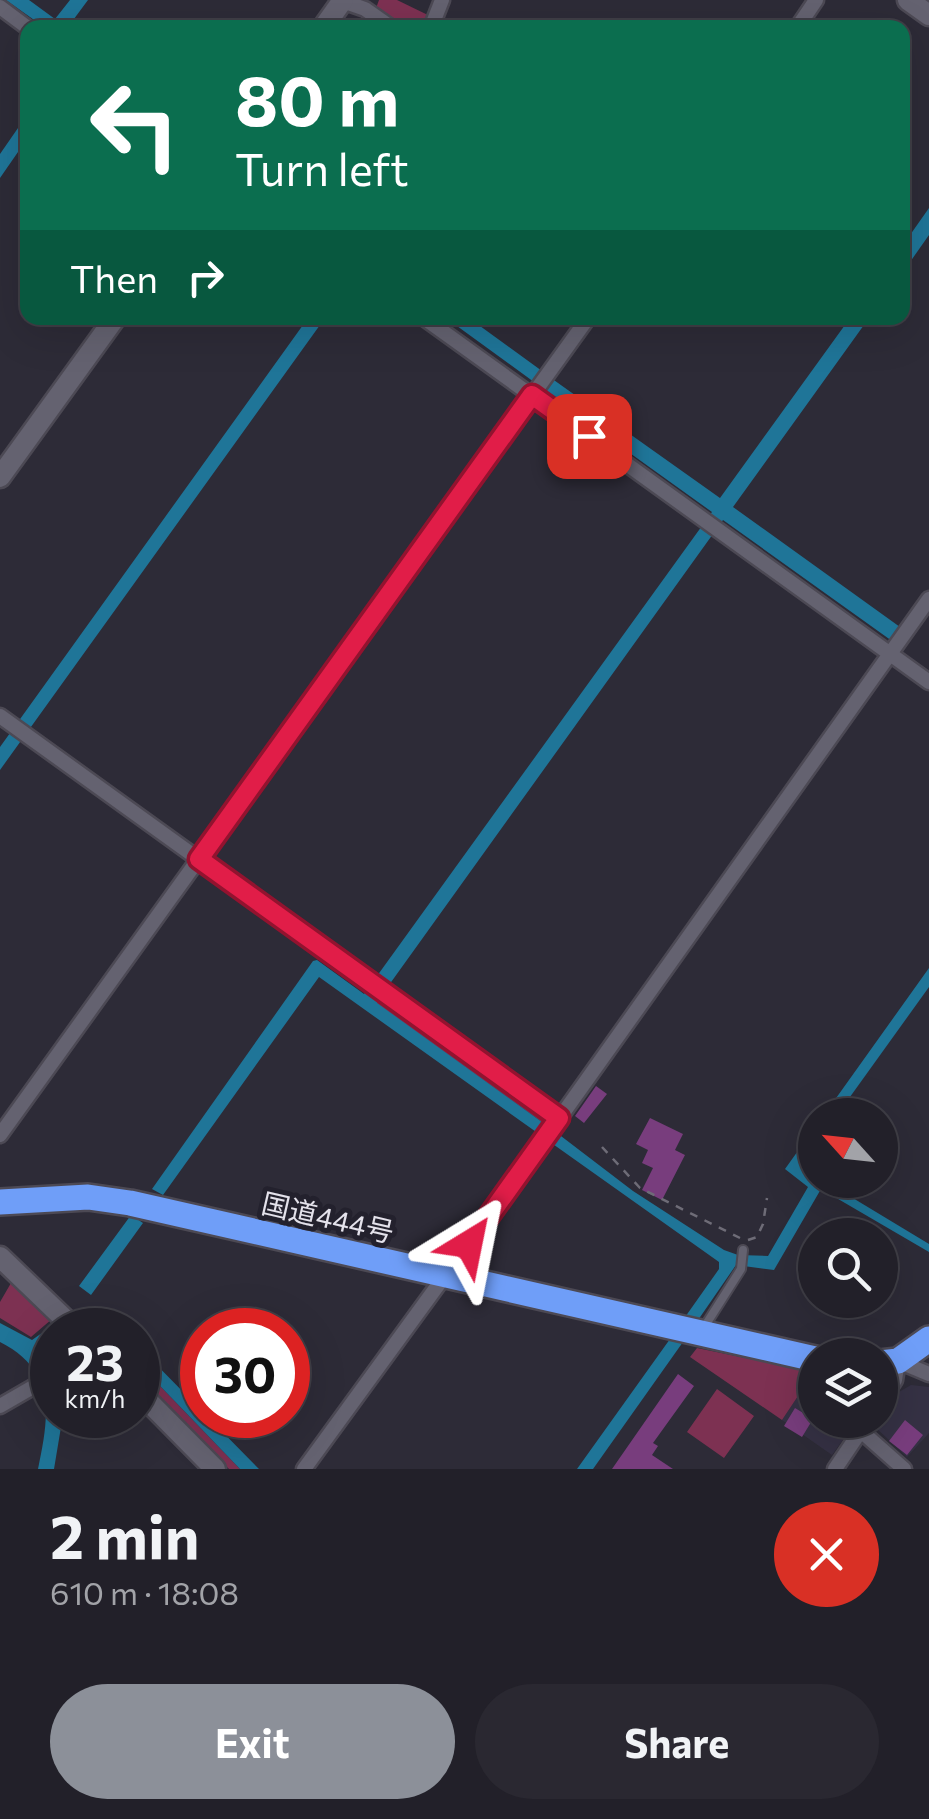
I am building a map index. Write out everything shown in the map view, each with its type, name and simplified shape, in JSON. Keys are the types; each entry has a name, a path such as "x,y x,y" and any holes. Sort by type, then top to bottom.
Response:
{"highway":[{"name":"国道444号","path":"0,1202 88,1197 130,1202 798,1355"},
{"path":"898,1357 929,1338"}],"street":[{"path":"908,0 929,16"},
{"path":"350,4 378,20"},
{"path":"0,478 110,325"},
{"path":"434,325 929,682"},
{"path":"0,1136 583,325"},
{"path":"304,1469 929,599"},
{"path":"6,721 559,1118"},
{"path":"0,1256 53,1308"},
{"path":"898,1365 929,1374"},
{"path":"0,1406 30,1389"},
{"path":"160,1413 215,1469"},
{"path":"835,1469 856,1438"},
{"path":"877,1438 904,1469"}],"lane":[{"path":"702,1333 706,1320 740,1269 745,1245"}],"path":[{"path":"602,1147 640,1188 745,1245 757,1237 767,1198"}],"shaded area":[{"path":"379,0 397,0 432,17 388,20 375,11"},
{"path":"381,996 549,1119 546,1125 376,1003"},
{"path":"11,1283 39,1308 30,1308 30,1336 0,1318 0,1302"},
{"path":"697,1348 798,1369 798,1396 782,1420 690,1357"},
{"path":"911,1385 929,1387 929,1433 907,1457 887,1438 898,1438 899,1392"},
{"path":"160,1386 180,1407 180,1420 160,1400"},
{"path":"717,1389 754,1416 724,1458 687,1432"},
{"path":"798,1396 798,1431 782,1420"},
{"path":"198,1438 210,1438 240,1469 229,1469"},
{"path":"808,1438 844,1438 832,1455"}],"water":[{"path":"6,0 29,0 55,19 70,0 88,0 73,20 34,20"},
{"path":"20,125 20,149 0,178 0,154"},
{"path":"929,208 929,235 910,262 910,235"},
{"path":"303,325 320,325 0,770 0,747"},
{"path":"456,325 479,325 542,371 534,382"},
{"path":"845,325 864,325 733,507 900,627 892,641 723,520 389,985 377,976 712,512 542,390 551,378 720,498"},
{"path":"317,960 364,994 369,988 381,996 377,1003 546,1125 539,1134 319,977 163,1195 152,1189 313,961"},
{"path":"929,968 929,987 849,1098 836,1098"},
{"path":"557,1133 633,1191 724,1250 738,1255 768,1256 802,1198 816,1198 804,1218 798,1218 798,1229 774,1270 736,1265 696,1323 683,1320 719,1269 719,1262 550,1142"},
{"path":"798,1151 798,1179 785,1169"},
{"path":"836,1198 853,1198 886,1218 871,1218"},
{"path":"131,1215 143,1223 91,1295 79,1286"},
{"path":"898,1225 929,1244 929,1252 898,1234"},
{"path":"0,1323 30,1339 30,1365 18,1354 0,1342"},
{"path":"670,1339 683,1342 593,1469 577,1469"},
{"path":"160,1368 180,1389 180,1407 160,1386"},
{"path":"44,1438 59,1438 54,1469 38,1469"},
{"path":"210,1438 229,1438 259,1469 240,1469"}],"building":[{"path":"596,1086 607,1094 584,1123 575,1116"},
{"path":"650,1118 683,1134 675,1150 685,1155 662,1200 642,1190 653,1168 642,1163 648,1150 636,1144"},
{"path":"678,1374 694,1386 653,1443 658,1446 652,1455 673,1469 612,1469"},
{"path":"795,1408 798,1410 798,1435 784,1426"},
{"path":"905,1420 923,1435 907,1455 889,1441 898,1438 898,1429"}],"waterway":[{"path":"925,0 929,3"}],"route":[{"path":"469,1244 559,1118 199,859 532,395 589,436"}]}
